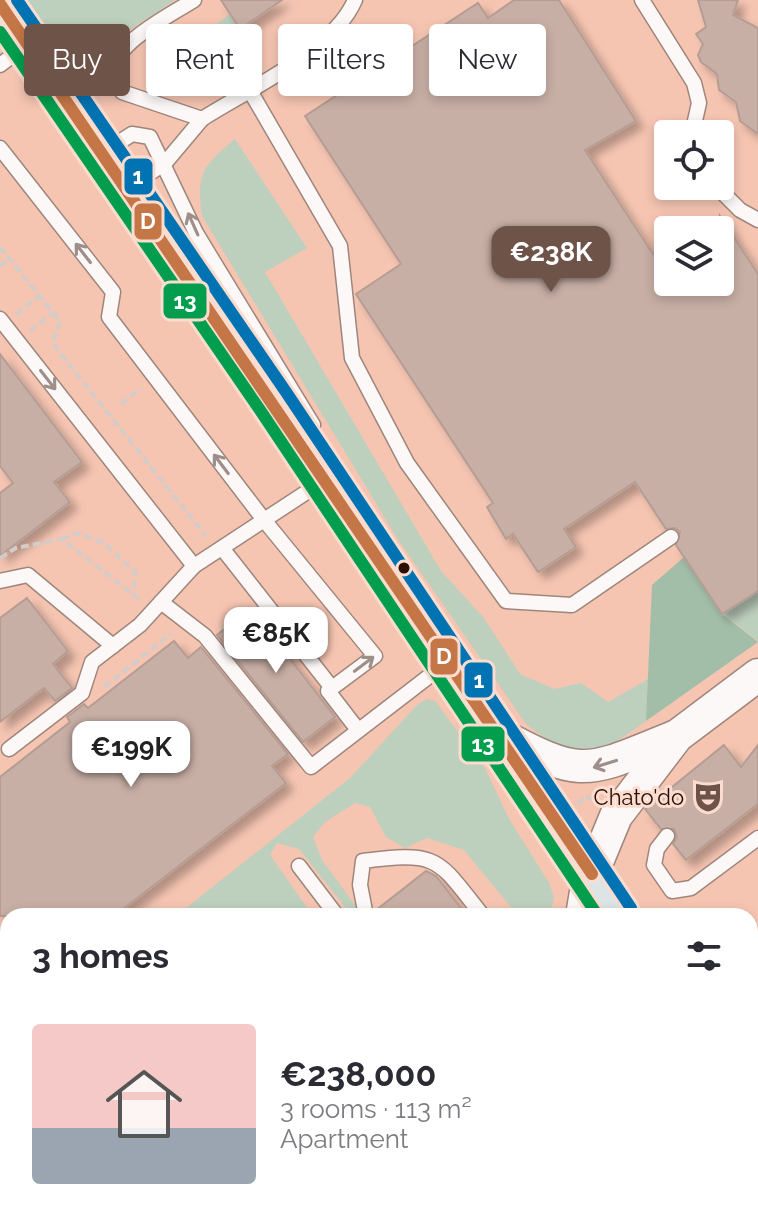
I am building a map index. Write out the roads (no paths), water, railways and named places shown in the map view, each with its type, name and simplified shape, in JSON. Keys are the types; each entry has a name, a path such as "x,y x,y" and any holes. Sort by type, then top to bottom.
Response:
{"main road":[{"path":"9,37 24,52"},
{"path":"63,96 449,661 612,908"},
{"path":"586,908 592,874"}],"street":[{"path":"497,733 549,761 585,769 602,766 677,736 758,675"},
{"path":"592,874 616,816 677,736"}],"lane":[{"path":"130,41 194,0"},
{"path":"262,81 315,47 347,19 355,0"},
{"path":"642,0 694,83 699,103 695,120"},
{"path":"130,95 202,119"},
{"path":"127,188 165,163 202,119 238,96"},
{"path":"253,96 340,246 352,358 407,463 506,601 572,605 671,537"},
{"path":"9,749 82,693 92,662 140,625 216,544 264,520 337,496 345,476 196,233 150,137 132,134 102,153"},
{"path":"0,148 113,292 109,317 264,520 375,656 328,691 358,730"},
{"path":"730,200 758,220"},
{"path":"6,319 194,566"},
{"path":"216,544 332,688"},
{"path":"0,581 28,575 113,646"},
{"path":"161,602 200,631 311,767 449,661"},
{"path":"667,836 657,849 654,865 672,891 691,888 758,838"},
{"path":"364,908 360,885 363,861 430,858 441,864 477,908"},
{"path":"299,866 331,908"}],"place":[{"name":"Chato'do","path":"708,797"}]}
